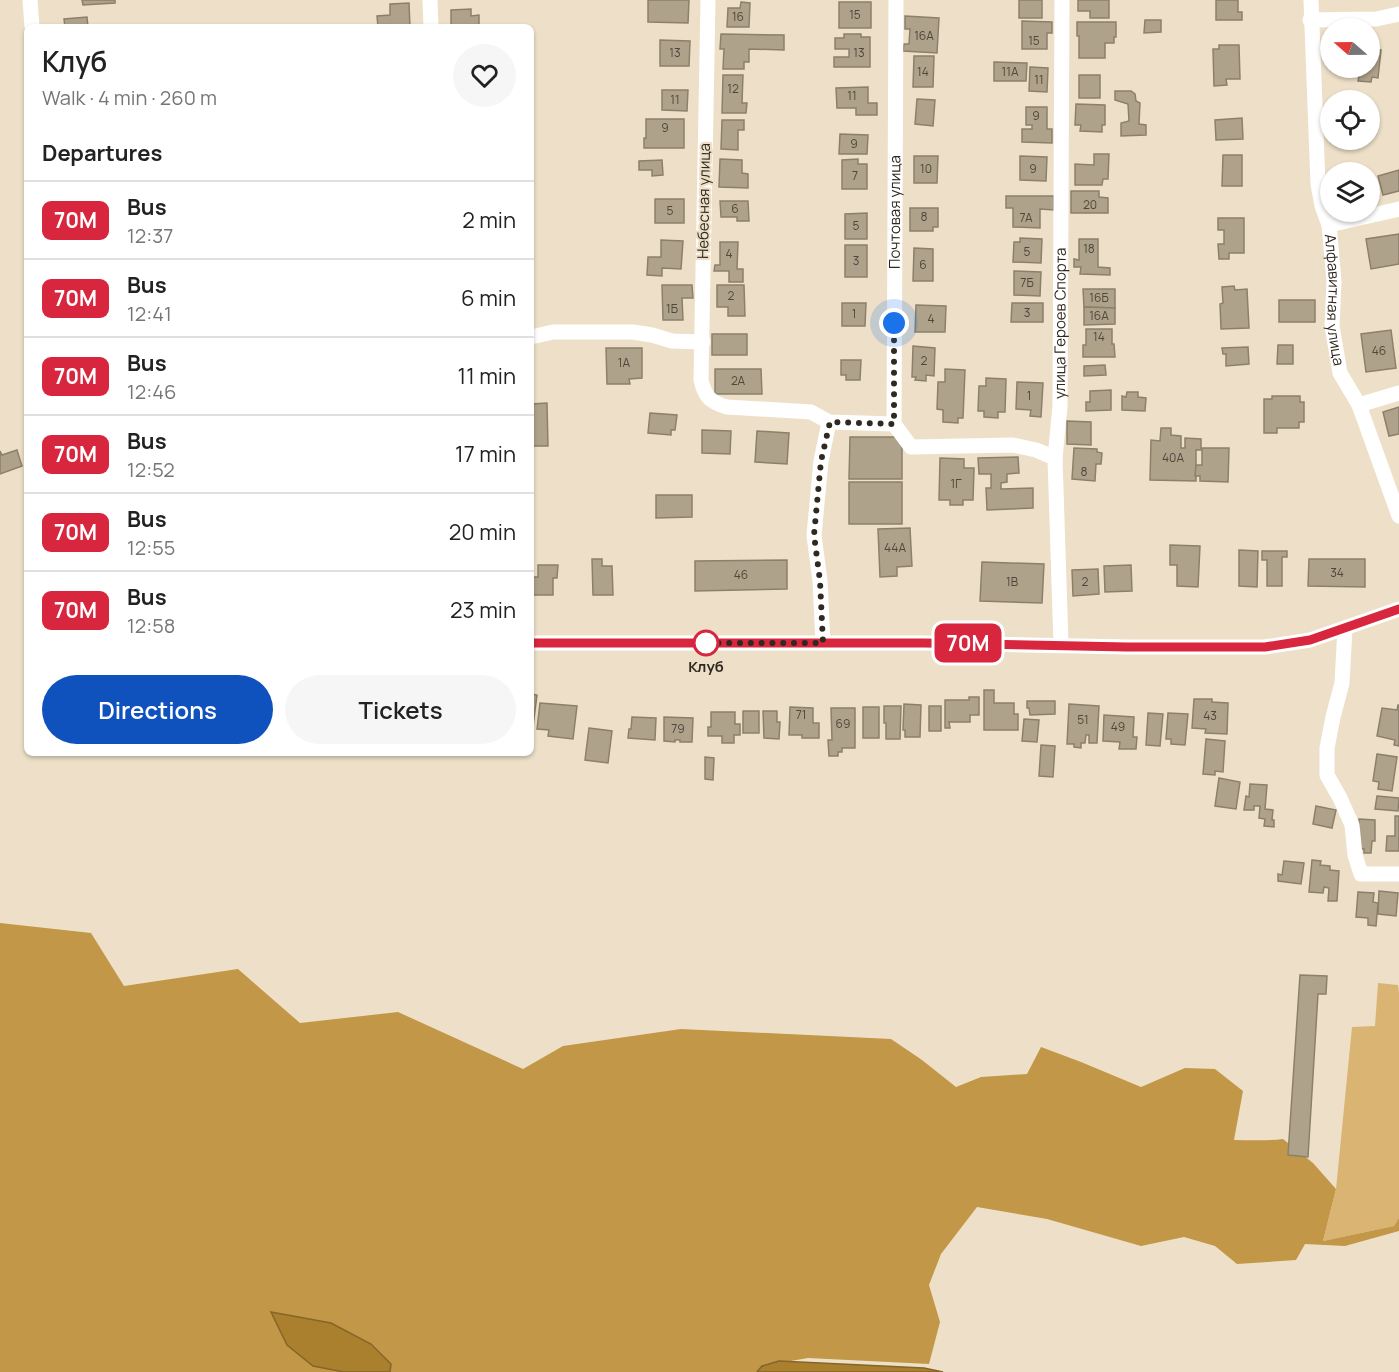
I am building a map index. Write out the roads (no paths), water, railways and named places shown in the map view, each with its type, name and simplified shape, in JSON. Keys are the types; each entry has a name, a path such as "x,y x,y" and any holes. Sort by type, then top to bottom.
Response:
{"street":[{"path":"30,0 32,24"},
{"path":"430,0 431,24"},
{"name":"Небесная улица","path":"708,0 701,380 704,391 716,404 727,407 811,412 830,422"},
{"name":"Почтовая улица","path":"894,424 896,0"},
{"name":"улица Героев Спорта","path":"1061,645 1054,458 1060,406 1062,0"},
{"name":"Алфавитная улица","path":"1311,0 1318,184 1322,206 1329,225 1334,282 1332,326 1334,338 1340,373 1359,405 1399,516"},
{"path":"1311,20 1376,20 1399,14"},
{"path":"1329,225 1399,209"},
{"path":"534,336 553,332 633,332 672,341 703,342"},
{"path":"1359,405 1399,393"},
{"path":"823,643 820,581 814,535 821,461 830,422 894,424 911,447 1013,445 1036,450 1054,458"},
{"path":"534,643 924,643 1179,648 1265,647 1310,640 1399,609"},
{"path":"1345,628 1342,683 1327,748 1327,775 1352,825 1355,855 1361,874 1399,874"}],"place":[{"name":"Клуб","path":"706,643"}]}
